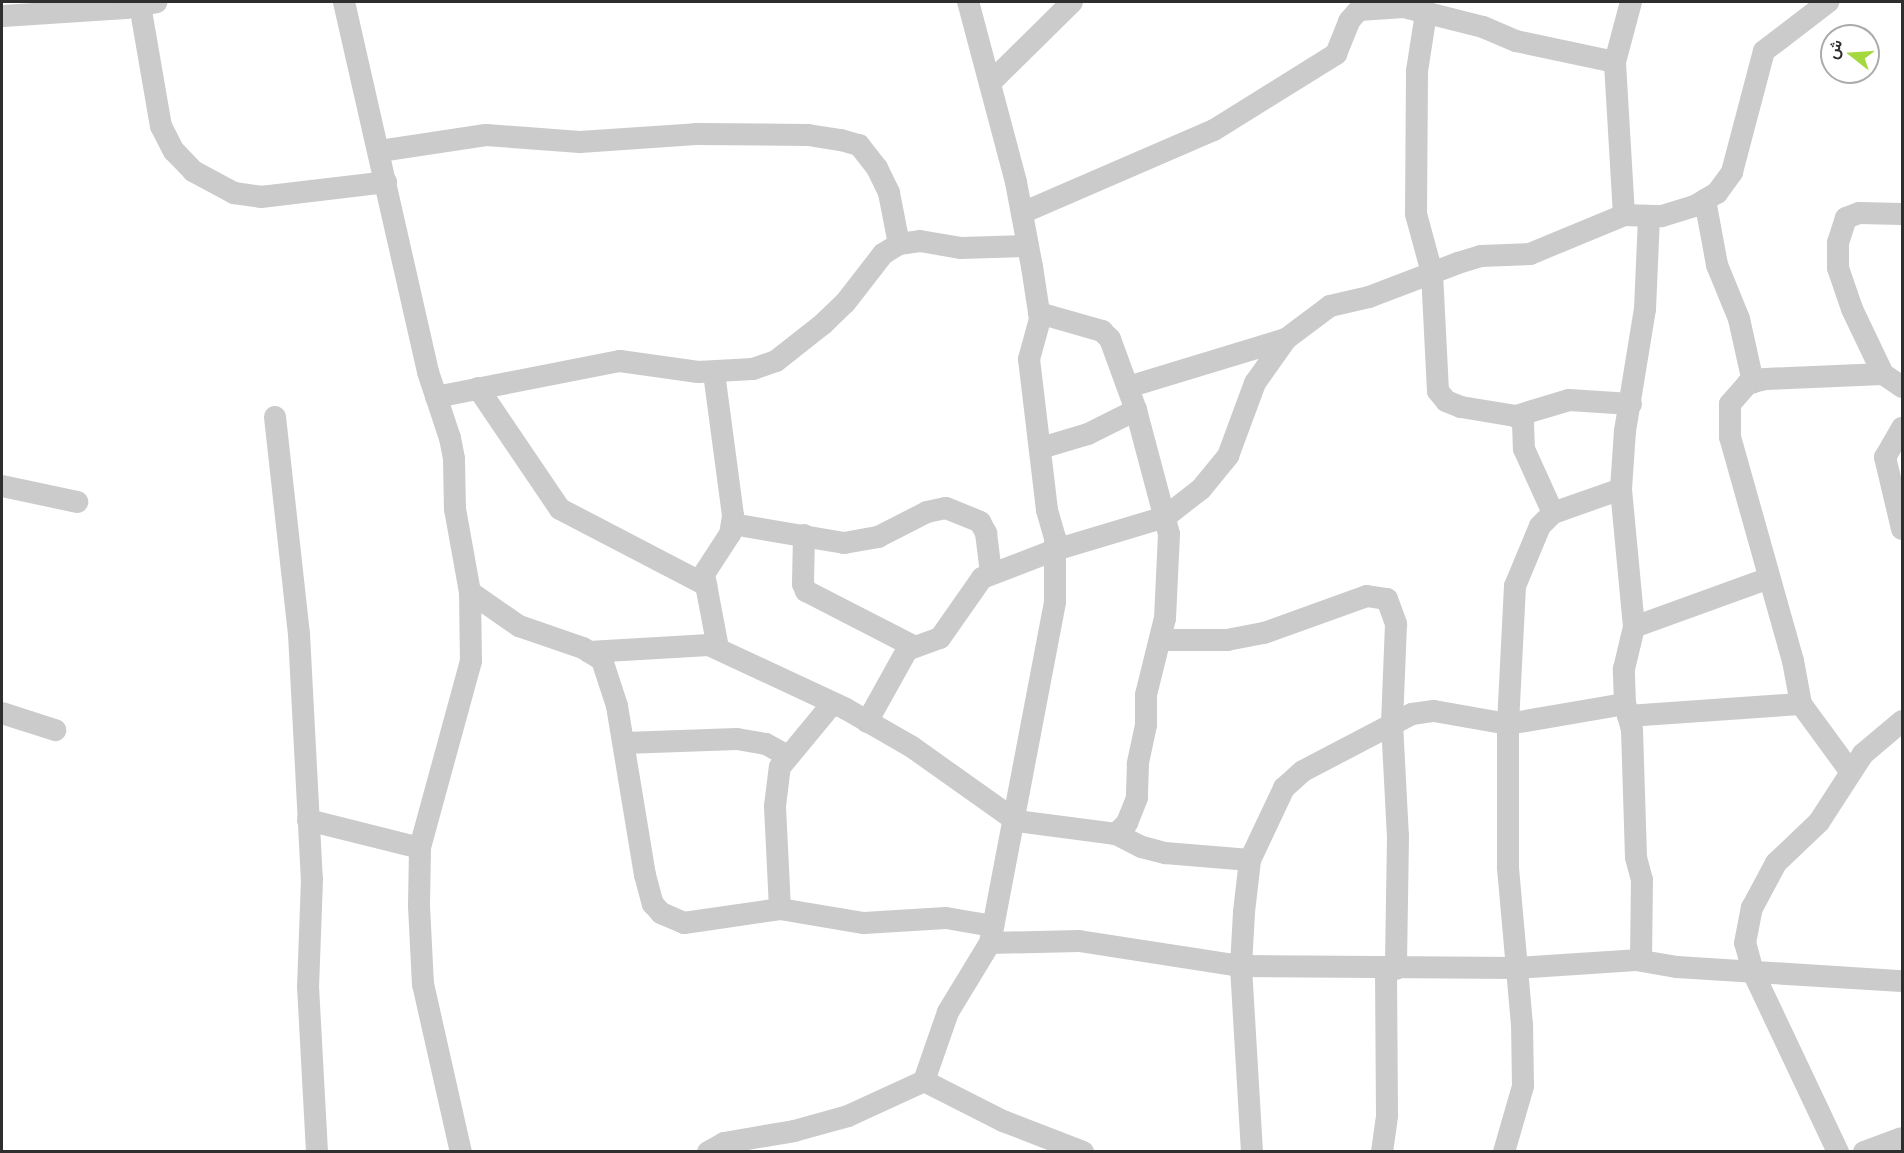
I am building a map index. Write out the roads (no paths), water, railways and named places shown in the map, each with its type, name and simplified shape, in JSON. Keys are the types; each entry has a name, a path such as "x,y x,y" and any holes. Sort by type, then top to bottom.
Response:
{"street":[{"path":"344,2 436,397 454,459 454,509 470,592 471,661 420,848 423,984 461,1152"},
{"path":"708,1152 744,1138 794,1131 848,1116 924,1081 948,1012 992,934 1016,820 1055,602 1055,550 1029,359 1039,313 1022,213 968,2"},
{"path":"990,83 1072,2"},
{"path":"1624,215 1615,62 1631,2"},
{"path":"867,722 903,657 913,646 940,638 974,587 991,573 1055,550 1165,517 1201,489 1228,456 1255,383 1286,339 1330,306 1370,297 1481,256 1530,254 1624,215 1662,216 1705,200 1717,193 1732,172 1764,51 1828,2"},
{"path":"7,11 148,3 161,126 174,151 193,171 234,193 261,197 386,182"},
{"path":"1022,213 1214,130 1336,54 1353,13 1378,6 1419,8 1483,27 1515,40 1615,62"},
{"path":"1419,8 1416,214 1432,273 1437,391 1446,401 1461,407 1516,416 1569,400 1631,404"},
{"path":"380,151 486,135 580,142 696,134 808,135 841,140 859,145 877,168 889,193 899,244"},
{"path":"1705,200 1717,265 1739,319 1754,382"},
{"path":"1902,214 1859,213 1846,218 1839,231 1838,268 1852,309 1883,374 1902,387"},
{"path":"1641,960 1642,880 1636,857 1637,806 1624,669 1634,627 1621,489 1645,309 1649,216"},
{"path":"436,397 620,361 714,373 753,369 776,361 845,303 866,272 899,244 920,241 961,248 1028,246"},
{"path":"1039,313 1102,331 1110,339 1136,410 1165,517 1169,565 1162,640 1146,695 1146,724 1138,764 1137,798 1127,823 1116,834"},
{"path":"1128,387 1286,339"},
{"path":"714,373 732,524 730,534 704,574 718,648"},
{"path":"1850,771 1801,704 1793,661 1730,437 1730,404 1737,393 1754,382 1883,374"},
{"path":"478,388 560,509 706,585"},
{"path":"1041,447 1088,434 1136,410"},
{"path":"1516,416 1523,423 1524,448 1553,513"},
{"path":"275,417 298,634 312,879 308,986 317,1152"},
{"path":"1902,428 1885,457 1902,529"},
{"path":"2,486 77,502"},
{"path":"1504,1152 1523,1086 1522,1025 1508,867 1509,724 1515,586 1540,526 1553,513 1621,489"},
{"path":"732,524 859,542 946,508 980,522 986,533 991,573"},
{"path":"804,535 803,584 807,591 913,646"},
{"path":"1634,627 1769,578"},
{"path":"470,592 519,626 590,652 602,660 608,672 624,743 645,875 653,904 661,913 684,923 780,909 864,923 946,918 992,934 1079,941 1241,966 1391,969 1516,968 1641,960 1753,972 1902,981"},
{"path":"1162,640 1227,640 1264,633 1367,596 1387,599 1396,624 1392,723 1398,836 1386,1115 1382,1152"},
{"path":"590,652 687,644 718,648 833,703 912,747 1016,820 1116,834 1142,847 1166,852 1250,860"},
{"path":"780,909 775,806 780,767 788,756 799,748 833,703"},
{"path":"1252,1152 1241,966 1250,860 1284,789 1303,771 1392,723 1412,714 1434,711 1509,724 1627,710 1801,704"},
{"path":"2,712 55,730"},
{"path":"1838,1152 1753,972 1745,943 1752,908 1776,864 1819,822 1863,754 1902,721"},
{"path":"624,743 737,739 766,744 788,756"},
{"path":"308,820 420,848"},
{"path":"924,1081 1002,1121 1083,1152"},
{"path":"1864,1152 1902,1138"}]}
